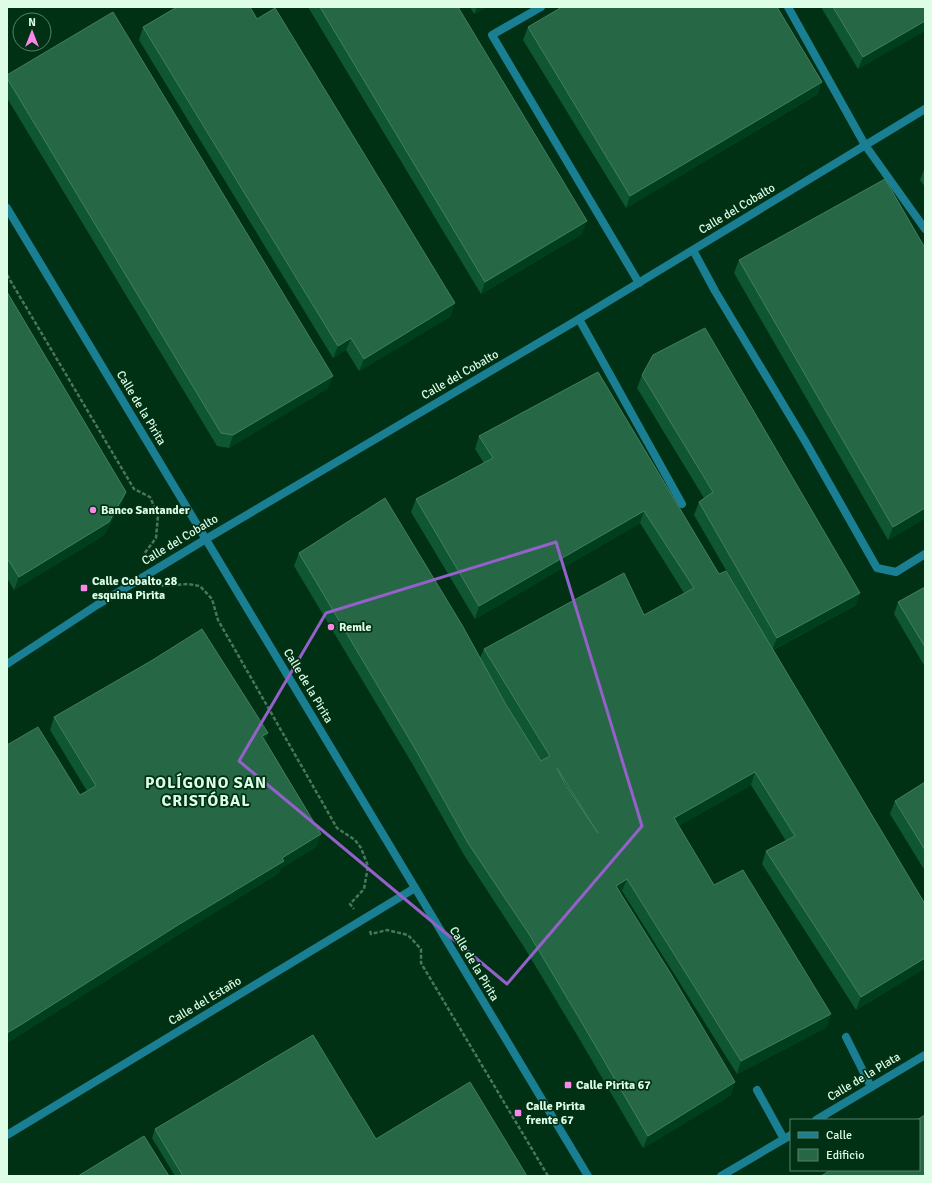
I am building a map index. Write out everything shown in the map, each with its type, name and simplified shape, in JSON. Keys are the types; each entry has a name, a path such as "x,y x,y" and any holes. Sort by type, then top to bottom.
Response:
{"street":[{"path":"541,7 492,35 639,283"},
{"path":"788,7 865,145 925,229"},
{"name":"Calle del Cobalto","path":"7,664 97,605 206,539 579,319 925,109"},
{"name":"Calle de la Pirita","path":"7,208 588,1176"},
{"path":"693,250 715,291 805,442 877,568 896,572 925,554"},
{"path":"579,319 682,504"},
{"name":"Calle del Estaño","path":"7,1135 415,888"},
{"path":"846,1038 871,1087"},
{"name":"Calle de la Plata","path":"818,1119 925,1055"},
{"path":"721,1176 787,1137 757,1090"}],"path":[{"path":"7,275 134,489 150,498 158,515 156,538 144,554"},
{"path":"162,586 188,584 200,586 212,598 218,620 337,828 355,840 361,848 368,866 364,889 350,904"},
{"path":"371,934 387,930 408,935 421,949 421,963 548,1176"}],"highlighted area":[{"path":"556,542 642,826 507,984 239,761 326,613"}],"building":[{"path":"177,7 250,7 257,19 275,8 455,303 364,359 351,338 338,346 143,27"},
{"path":"320,7 458,7 587,221 485,282"},
{"path":"562,7 777,7 822,82 630,196 528,27"},
{"path":"833,7 925,7 925,21 863,57"},
{"path":"113,12 333,376 233,435 221,433 7,78 7,75 46,52 52,52 52,48"},
{"path":"885,179 925,248 925,508 893,527 739,260"},
{"path":"7,292 126,492 109,522 19,577 7,558"},
{"path":"705,328 860,593 777,638 699,502 713,492 642,375 653,355"},
{"path":"598,372 719,574 726,571 925,904 925,958 861,997 766,851 795,836 755,772 674,818 714,885 743,870 831,1014 741,1061 627,879 616,886 671,974 735,1082 648,1136 529,934 468,843 417,752 299,553 385,498 462,625 505,703 541,761 550,756 484,649 624,573 644,615 694,588 644,511 479,606 416,499 493,458 479,436","holes":["557,768 598,833 565,784"]},
{"path":"925,587 925,647 898,602"},
{"path":"202,629 268,733 262,736 321,834 282,858 284,861 178,925 7,1033 7,745 38,727 80,795 96,786 54,717 151,661"},
{"path":"925,782 925,850 895,801"},
{"path":"313,1035 376,1139 470,1082 527,1176 183,1176 155,1129"},
{"path":"925,1115 925,1176 821,1176 829,1171 920,1171 920,1119 919,1119"},
{"path":"144,1136 169,1176 78,1176"}],"place":[{"name":"Banco Santander","path":"93,510"},
{"name":"Calle Cobalto 28 esquina Pirita","path":"84,588"},
{"name":"Remle","path":"331,627"},
{"name":"Calle Pirita 67","path":"568,1085"},
{"name":"Calle Pirita frente 67","path":"518,1113"}],"district":[{"name":"POLÍGONO SAN CRISTÓBAL","path":"206,792"}]}
